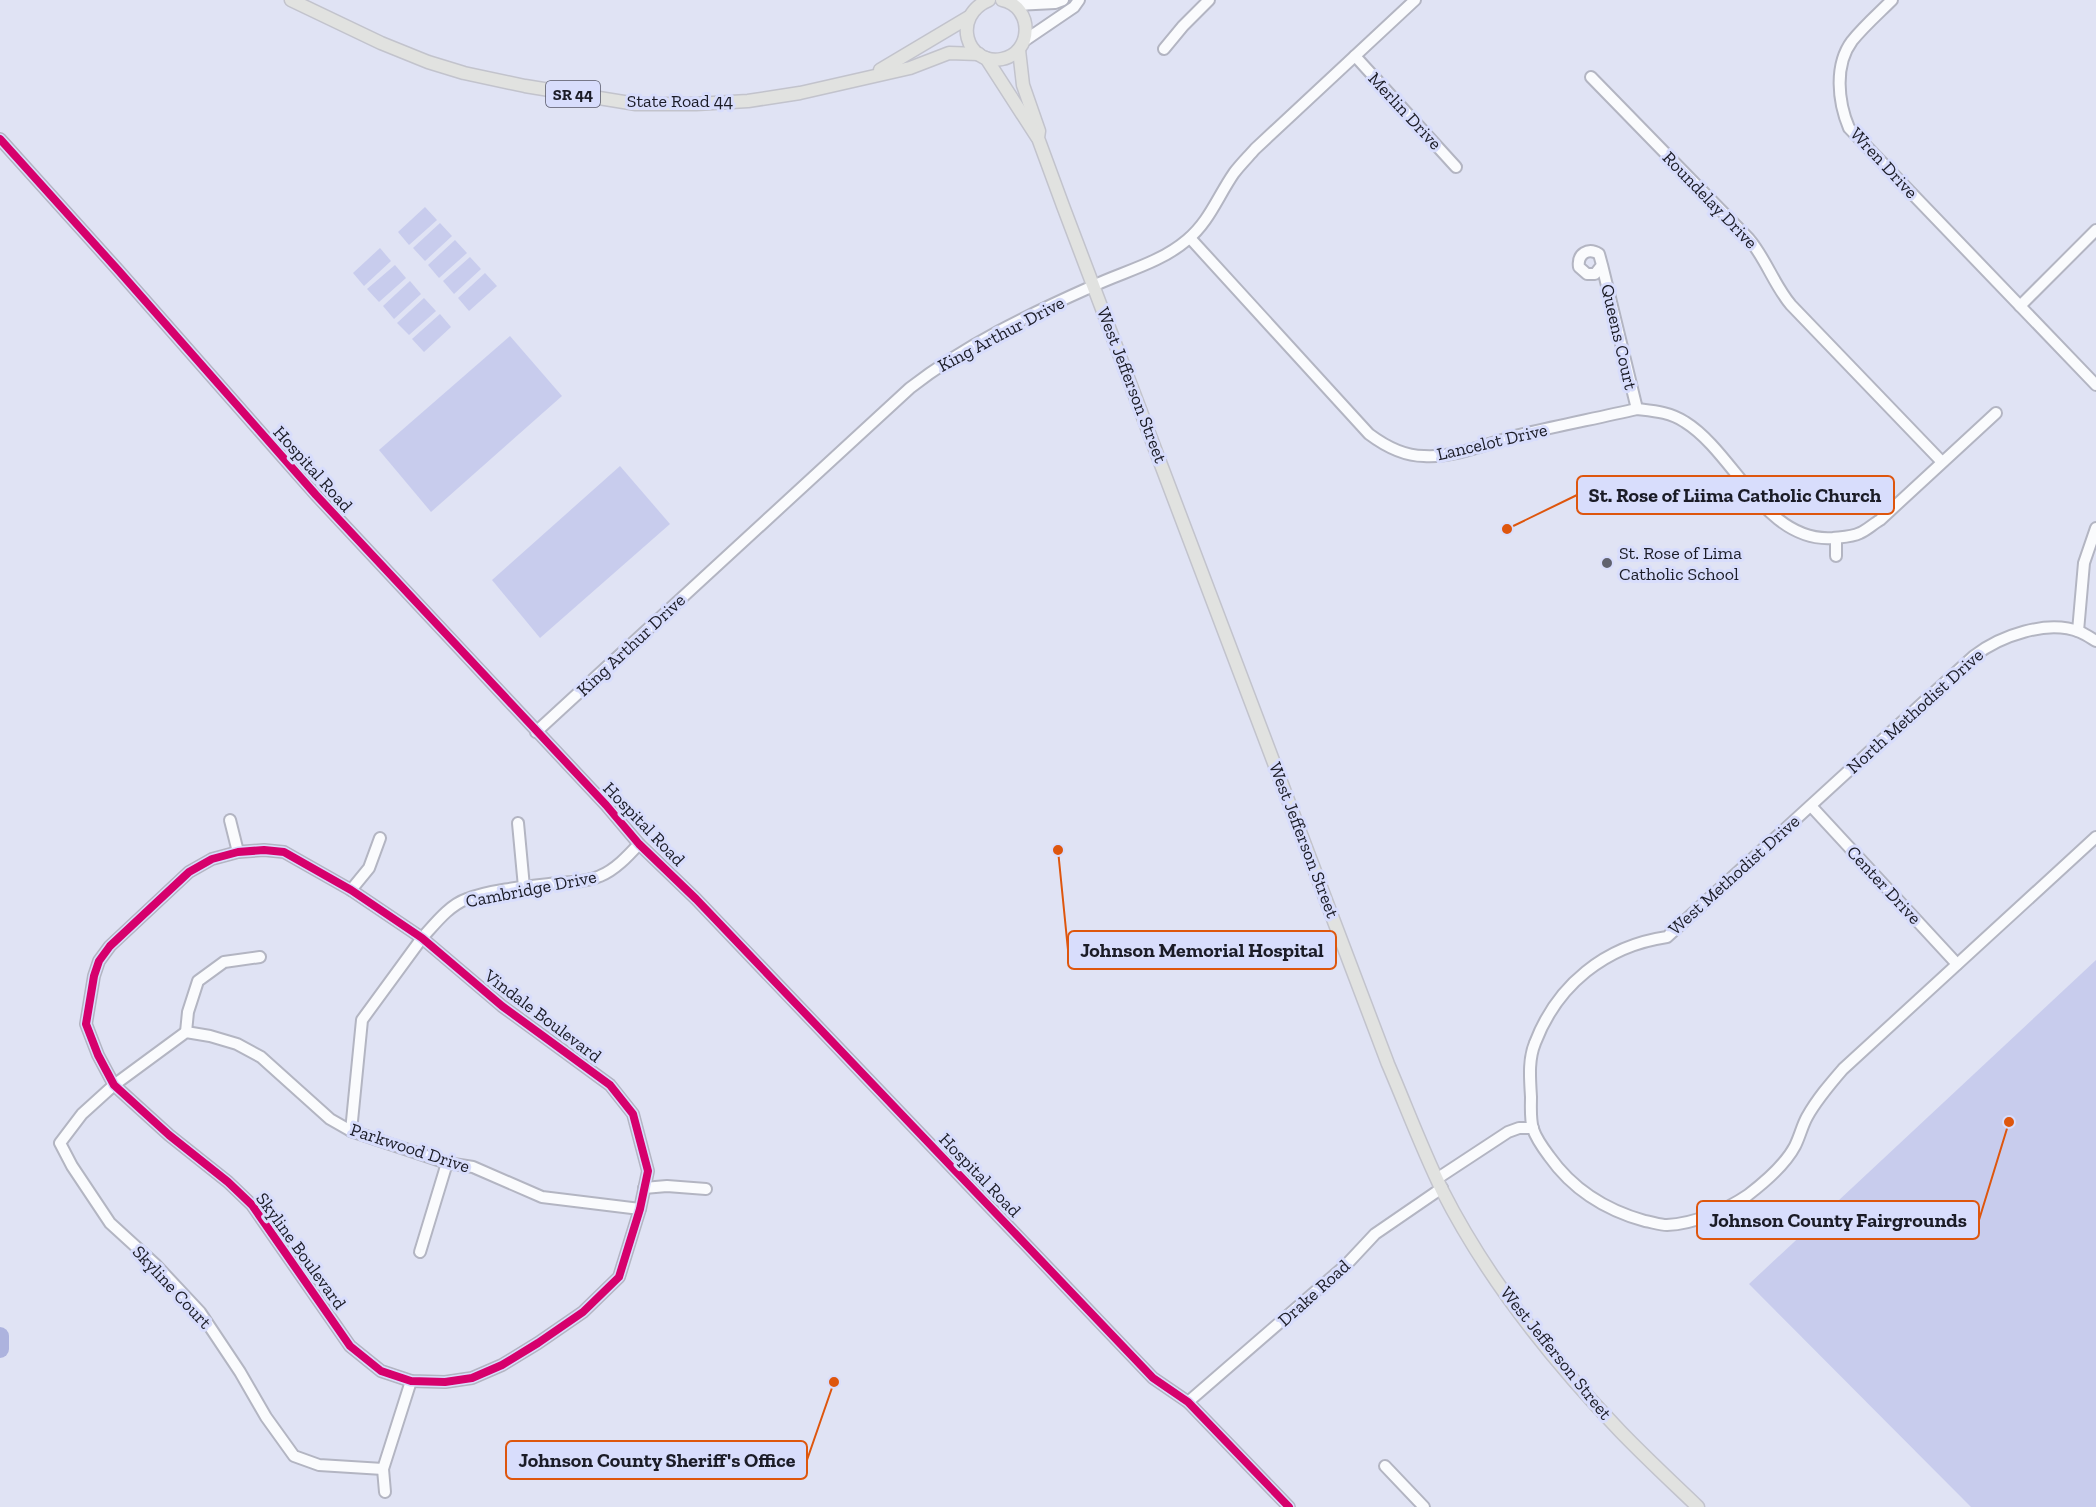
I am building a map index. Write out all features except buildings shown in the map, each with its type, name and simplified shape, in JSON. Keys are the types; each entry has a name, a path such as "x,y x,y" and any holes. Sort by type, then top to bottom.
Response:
{"main road":[{"name":"State Road 44","path":"291,0 381,43 428,62 464,73 525,86 636,104 748,101 800,93 910,68 949,53 1001,59 1011,56 1021,46"},
{"name":"State Road 44","path":"868,76 989,0"},
{"name":"West Jefferson Street","path":"1008,2 1022,13 1026,22 1027,32 1021,46 1023,86 1039,131 1038,138"},
{"name":"West Jefferson Street","path":"972,9 966,34 969,43 982,56 1038,138 1388,1064 1440,1183 1480,1256 1519,1313 1621,1433 1698,1507"}],"street":[{"path":"1008,2 1055,3 1063,0"},
{"path":"1021,46 1074,7 1079,0"},
{"path":"1164,49 1209,0"},
{"name":"King Arthur Drive","path":"536,732 910,388 942,363 975,344 1094,286 1154,261 1173,251 1190,238 1210,215 1234,174 1255,149 1415,0"},
{"name":"Wren Drive","path":"1892,0 1851,42 1842,65 1839,88 1849,128 2096,385"},
{"name":"Merlin Drive","path":"1355,56 1456,166"},
{"name":"Roundelay Drive","path":"1591,77 1749,239 1759,251 1780,292 1791,305 1942,462"},
{"name":"Hospital Road","path":"0,139 316,495 606,805 639,844 696,899 1153,1378 1188,1402 1289,1507"},
{"path":"2020,306 2096,230"},
{"name":"Lancelot Drive","path":"1190,238 1369,434 1399,451 1423,456 1452,454 1519,435 1637,409 1669,414 1698,431 1771,514 1789,526 1810,535 1848,537 1860,533 1880,520 1996,413"},
{"name":"Queens Court","path":"1602,265 1637,409"},
{"path":"2078,631 2084,563 2096,528"},
{"path":"1836,537 1836,556"},
{"name":"North Methodist Drive","path":"1811,806 1988,645 2020,632 2040,629 2078,631 2096,641"},
{"name":"Center Drive","path":"1811,806 1958,964"},
{"name":"West Methodist Drive","path":"1533,1128 1529,1072 1534,1044 1549,1015 1571,982 1601,960 1625,947 1666,937 1811,806"},
{"path":"230,820 238,852"},
{"path":"518,823 524,887"},
{"path":"1533,1128 1541,1145 1563,1174 1593,1200 1631,1217 1666,1225 1701,1218 1724,1208 1747,1195 1768,1178 1793,1149 1807,1118 1826,1088 1843,1069 2096,837"},
{"path":"351,890 369,868 380,838"},
{"name":"Cambridge Drive","path":"351,1131 362,1020 422,938 455,905 467,898 524,887 589,880 602,876 639,844"},
{"name":"Vindale Boulevard","path":"238,852 264,850 284,852 351,890 422,938 502,1006 610,1085 633,1114 648,1171 640,1209"},
{"name":"Skyline Boulevard","path":"238,852 212,859 189,872 110,946 99,961 94,976 86,1024 98,1055 114,1085 252,1205 350,1346 381,1371 411,1381 445,1382 472,1378 502,1365 583,1312 619,1277 640,1209"},
{"path":"114,1085 186,1032 188,1012 198,981 224,962 260,957"},
{"name":"Parkwood Drive","path":"186,1032 237,1044 261,1057 330,1119 351,1131 447,1163 473,1167 542,1197 640,1209"},
{"name":"Skyline Court","path":"114,1085 82,1114 60,1143 72,1166 110,1224 156,1265 200,1312 240,1372 266,1417 294,1456 319,1465 382,1469"},
{"name":"Drake Road","path":"1188,1402 1346,1265 1375,1234 1508,1132 1519,1128 1533,1128"},
{"path":"420,1252 447,1163"},
{"path":"644,1188 667,1186 706,1189"},
{"path":"385,1492 382,1469 411,1381"},
{"path":"1384,1466 1424,1507"}],"shaded area":[{"path":"425,207 437,220 409,245 398,232"},
{"path":"440,223 452,236 425,261 413,248"},
{"path":"455,240 467,253 439,278 428,265"},
{"path":"380,248 391,261 364,286 353,273"},
{"path":"470,257 481,269 454,294 443,281"},
{"path":"395,265 406,278 379,302 367,289"},
{"path":"485,273 497,286 469,311 458,298"},
{"path":"410,281 421,294 394,319 383,306"},
{"path":"424,298 436,311 409,335 397,323"},
{"path":"440,314 451,327 424,352 412,339"},
{"path":"510,336 562,396 431,512 379,450"},
{"path":"620,466 670,524 540,638 492,580"},
{"path":"2096,960 2096,1507 1971,1507 1749,1284"}],"waterway":[{"path":"0,1336 0,1349"}],"cycle path":[{"path":"0,139 316,495 606,805 639,844 696,899 1153,1378 1188,1402 1289,1507"},
{"path":"264,850 284,852 351,890 422,938 502,1006 610,1085 633,1114 648,1171 640,1209 619,1277 583,1312 538,1343 502,1365 472,1378 445,1382 411,1381 381,1371 350,1346 252,1205 114,1085 98,1055 86,1024 94,976 99,961 110,946 189,872 212,859 238,852 264,850"}],"place":[{"name":"St. Rose of Liima Catholic Church","path":"1507,529"},
{"name":"St. Rose of Lima Catholic School","path":"1607,563"},
{"name":"Johnson Memorial Hospital","path":"1058,850"},
{"name":"Johnson County Fairgrounds","path":"2009,1122"},
{"name":"Johnson County Sheriff's Office","path":"834,1382"}]}
